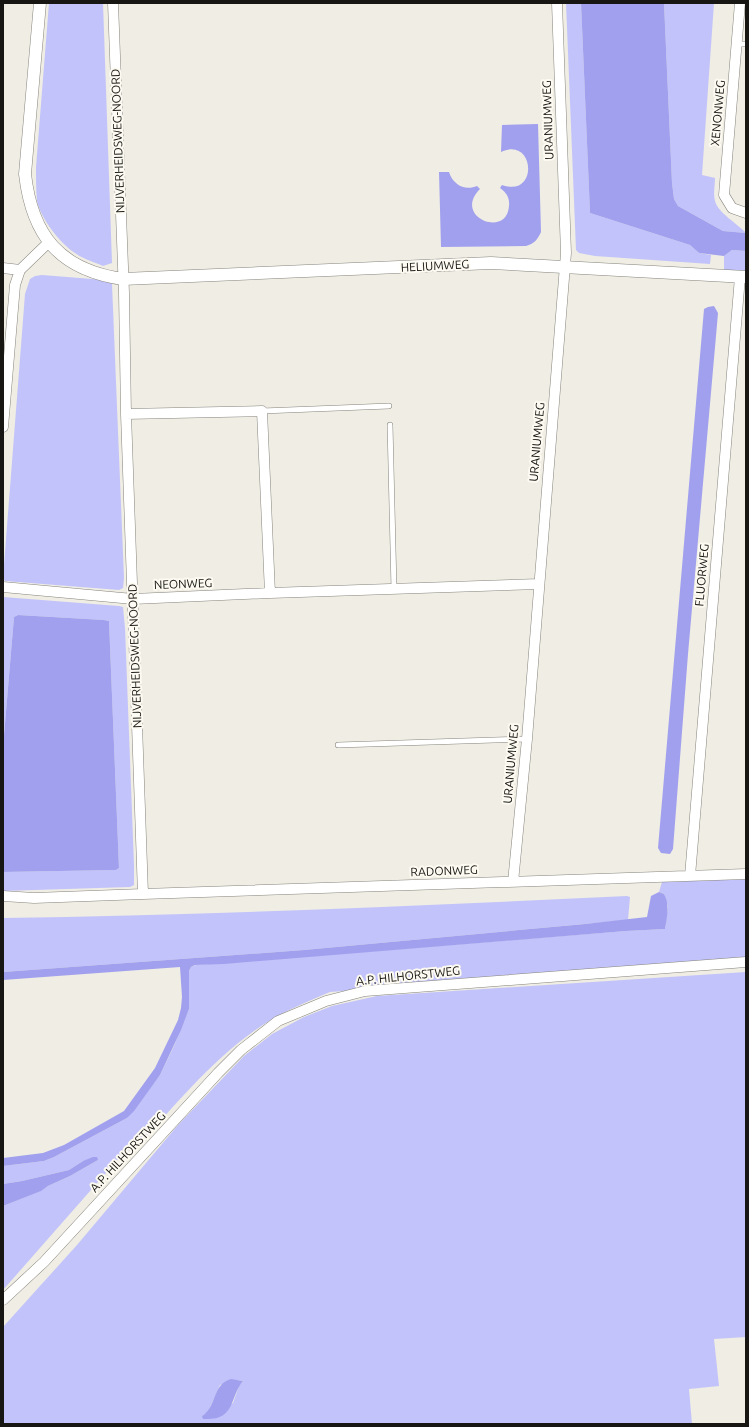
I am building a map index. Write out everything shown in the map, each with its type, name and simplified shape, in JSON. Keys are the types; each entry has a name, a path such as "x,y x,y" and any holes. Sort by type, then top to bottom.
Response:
{"street":[{"path":"40,3 25,174 27,192 31,206 39,227 49,242 61,255 81,268 104,276 123,278"},
{"name":"NIJVERHEIDSWEG-NOORD","path":"113,3 143,894"},
{"name":"URANIUMWEG","path":"513,882 527,739 566,253 557,3"},
{"name":"XENONWEG","path":"740,3 741,44 724,195 732,208 746,213"},
{"path":"3,427 16,285 20,270 49,242"},
{"name":"HELIUMWEG","path":"123,278 491,263 743,277"},
{"path":"3,268 20,270"},
{"name":"FLUORWEG","path":"690,876 743,277"},
{"path":"126,414 262,411 270,593"},
{"name":"NEONWEG","path":"3,587 133,599 539,584"},
{"name":"RADONWEG","path":"143,894 746,874"},
{"path":"3,896 34,898 143,894"},
{"name":"A.P. HILHORSTWEG","path":"3,1300 44,1262 218,1073 241,1050 278,1021 326,1001 365,991 746,962"}],"lane":[{"path":"262,411 390,406"},
{"path":"390,425 394,589"},
{"path":"338,745 527,739"}],"shaded area":[{"path":"49,3 103,3 112,263 103,266 85,259 69,249 57,237 47,223 37,201 36,167"},
{"path":"566,3 581,3 590,213 690,245 699,253 711,255 710,264 595,256 579,253 576,250"},
{"path":"581,3 664,3 674,199 678,206 723,231 746,233 746,251 732,250 724,256 699,253 690,245 590,213"},
{"path":"664,3 714,3 702,175 715,178 714,195 717,205 724,214 746,233 723,231 678,206 674,199"},
{"path":"538,124 541,232 537,239 533,243 526,246 441,247 439,172 449,172 453,180 460,186 468,188 477,186 480,189 473,199 472,208 476,215 483,220 492,223 500,221 506,216 509,200 504,191 500,188 502,185 514,187 522,183 527,176 528,167 526,159 521,152 512,149 501,152 502,125"},
{"path":"732,250 746,251 746,271 724,270 724,256"},
{"path":"42,275 105,280 110,281 112,284 124,578 123,588 119,590 5,581 3,578 25,294 30,279 35,276"},
{"path":"714,306 718,313 688,654 673,849 670,854 661,853 658,848 704,309"},
{"path":"3,597 123,607 134,865 134,885 130,887 3,891 3,872 116,870 119,868 109,621 18,615 14,617 3,747"},
{"path":"18,615 109,621 119,868 116,870 3,872 3,747 14,617"},
{"path":"746,879 746,960 330,992 274,1018 234,1046 198,1080 132,1152 127,1149 3,1290 3,1206 40,1191 98,1160 83,1161 69,1170 3,1184 3,1166 44,1161 127,1118 160,1075 174,1046 189,1009 189,971 191,967 196,965 665,929 668,906 664,894 659,892 662,882"},
{"path":"659,892 664,894 667,902 668,911 665,929 224,964 195,965 191,967 189,971 189,1009 181,1030 160,1075 134,1111 127,1118 54,1157 44,1161 3,1166 3,1158 43,1153 64,1145 124,1111 155,1068 178,1020 182,997 180,967 3,980 3,972 304,950 647,917 651,896"},
{"path":"630,897 628,920 304,950 3,972 3,918 315,910"},
{"path":"746,972 746,1337 714,1339 719,1386 689,1389 692,1424 3,1424 3,1327 77,1245 178,1125 244,1056 272,1034 304,1017 332,1006 377,996","holes":["237,1380 243,1381 239,1386 233,1403 202,1416 208,1412 220,1385"]},
{"path":"97,1157 98,1160 41,1191 3,1206 3,1184 69,1170 83,1161"},
{"path":"231,1379 243,1381 230,1407 221,1416 214,1419 203,1419 202,1416 210,1407 217,1391 225,1382"}]}
